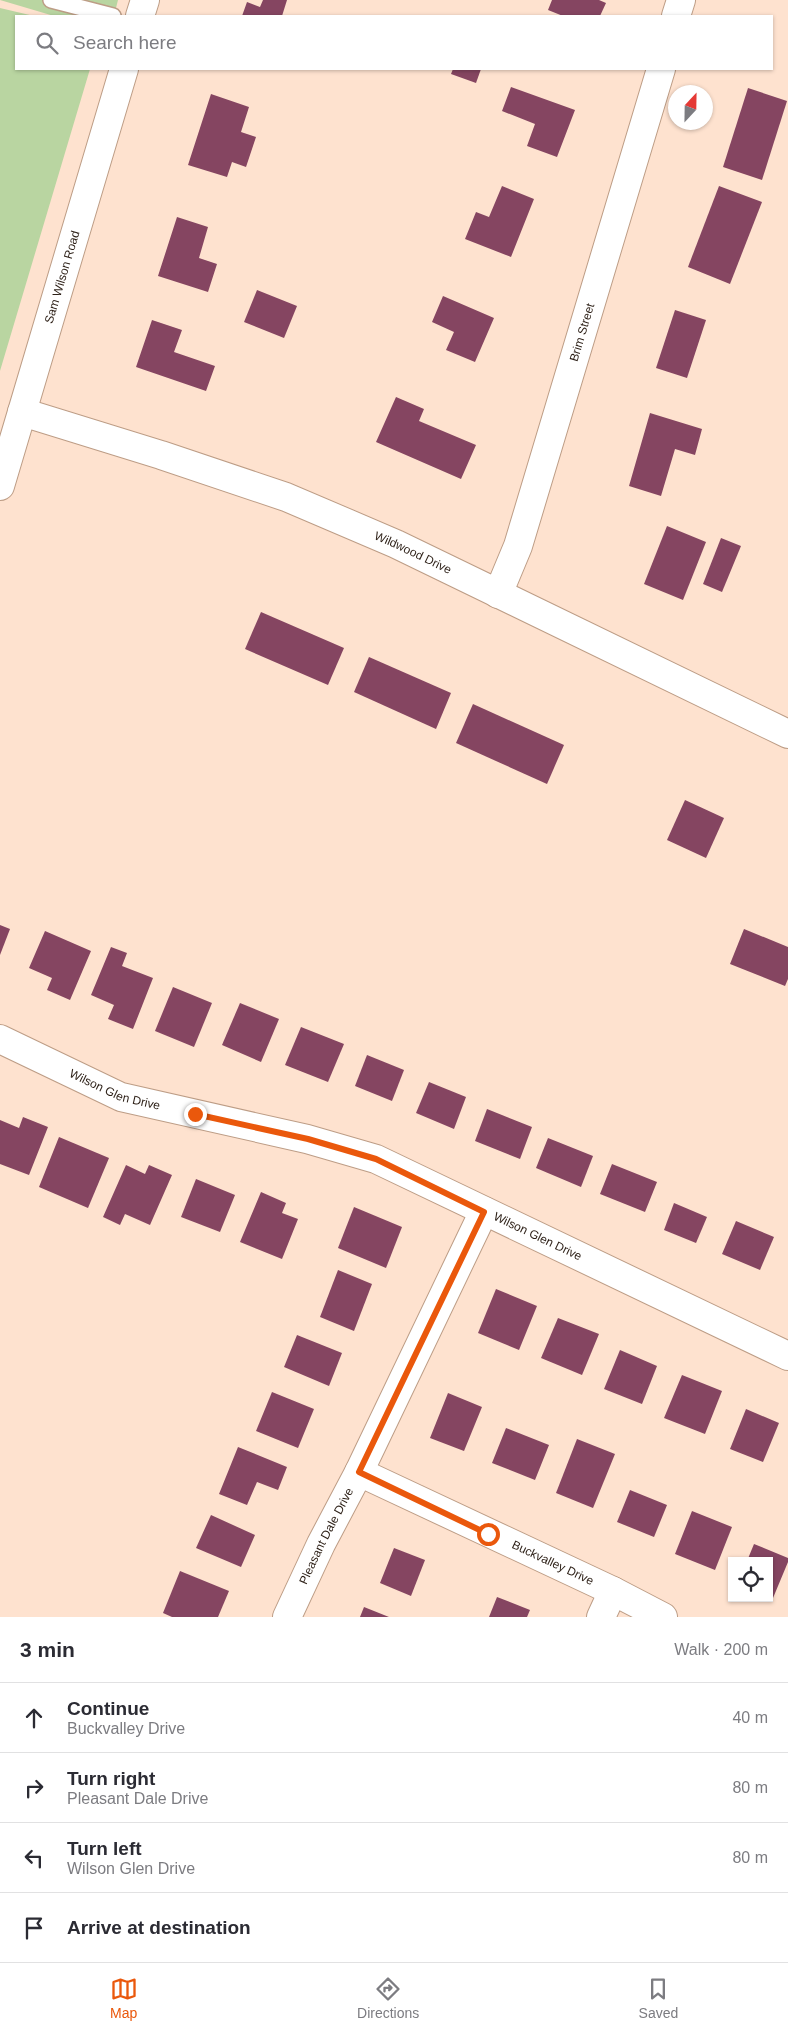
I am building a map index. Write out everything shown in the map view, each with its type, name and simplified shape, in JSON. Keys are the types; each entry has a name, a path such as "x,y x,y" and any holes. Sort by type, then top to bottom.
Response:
{"street":[{"path":"140,15 145,0"},
{"path":"676,15 681,0"},
{"name":"Sam Wilson Road","path":"0,486 124,70"},
{"name":"Brim Street","path":"498,594 518,546 661,70"},
{"name":"Wildwood Drive","path":"22,412 161,455 286,498 396,544 788,734"},
{"name":"Wilson Glen Drive","path":"0,1039 121,1097 308,1139 376,1159 788,1356"},
{"name":"Pleasant Dale Drive","path":"287,1617 484,1212"},
{"name":"Buckvalley Drive","path":"359,1472 613,1591 663,1617"},
{"path":"601,1617 613,1591"}],"lane":[{"path":"51,0 109,15"}],"green space":[{"path":"0,0 118,0 114,15 51,15"},
{"path":"0,8 30,15 15,15 15,70 90,70 0,371"}],"building":[{"path":"263,0 287,0 282,15 242,15 247,2 260,7"},
{"path":"552,0 599,0 606,3 600,15 560,15 548,10"},
{"path":"453,70 481,70 476,83 451,74"},
{"path":"511,87 575,110 557,157 527,146 535,124 502,111"},
{"path":"748,88 787,101 762,180 723,167"},
{"path":"211,94 249,107 241,132 256,137 246,167 232,162 227,177 188,165"},
{"path":"502,186 534,199 511,257 465,239 476,212 489,217"},
{"path":"719,186 762,202 730,284 688,267"},
{"path":"177,217 208,227 199,258 217,264 208,292 158,276"},
{"path":"257,290 297,306 284,338 244,322"},
{"path":"443,296 494,318 475,362 446,350 454,332 432,322"},
{"path":"675,310 706,320 687,378 656,368"},
{"path":"152,320 182,330 174,352 215,366 206,391 136,367"},
{"path":"396,397 424,409 419,421 476,445 461,479 376,442"},
{"path":"650,413 702,429 695,455 675,449 661,496 629,486"},
{"path":"667,526 706,542 683,600 644,584"},
{"path":"721,538 741,546 722,592 703,584"},
{"path":"261,612 344,648 328,685 245,649"},
{"path":"369,657 451,693 436,729 354,692"},
{"path":"473,704 564,745 547,784 456,743"},
{"path":"685,800 724,818 706,858 667,840"},
{"path":"0,925 10,929 0,955"},
{"path":"744,929 788,947 788,979 785,986 730,964"},
{"path":"45,931 91,951 70,1000 47,990 52,978 29,968"},
{"path":"111,947 127,953 122,966 153,978 133,1029 108,1019 114,1005 91,995"},
{"path":"173,987 212,1003 194,1047 155,1031"},
{"path":"240,1003 279,1019 261,1062 222,1045"},
{"path":"301,1027 344,1044 328,1082 285,1065"},
{"path":"367,1055 404,1070 392,1101 355,1086"},
{"path":"429,1082 466,1097 454,1129 416,1113"},
{"path":"487,1109 532,1127 520,1159 475,1141"},
{"path":"23,1117 48,1127 29,1175 0,1164 0,1120 19,1128"},
{"path":"59,1137 109,1158 88,1208 39,1187"},
{"path":"548,1138 593,1156 581,1187 536,1168"},
{"path":"612,1164 657,1182 645,1212 600,1194"},
{"path":"126,1165 145,1174 149,1165 172,1175 150,1225 125,1214 120,1225 103,1217"},
{"path":"196,1179 235,1195 220,1232 181,1217"},
{"path":"261,1192 286,1203 282,1213 298,1219 282,1259 240,1242"},
{"path":"674,1203 707,1217 696,1243 664,1230"},
{"path":"354,1207 402,1227 386,1268 338,1248"},
{"path":"736,1221 774,1237 760,1270 722,1254"},
{"path":"338,1270 372,1284 354,1331 320,1317"},
{"path":"496,1289 537,1306 519,1350 478,1333"},
{"path":"558,1318 599,1334 582,1375 541,1358"},
{"path":"297,1335 342,1353 329,1386 284,1367"},
{"path":"620,1350 657,1366 642,1404 604,1389"},
{"path":"682,1375 722,1391 705,1434 664,1418"},
{"path":"272,1392 314,1409 298,1448 256,1431"},
{"path":"448,1393 482,1407 464,1451 430,1438"},
{"path":"746,1409 779,1423 763,1462 730,1449"},
{"path":"506,1428 549,1445 535,1480 492,1463"},
{"path":"577,1439 615,1454 593,1508 556,1493"},
{"path":"238,1447 287,1467 278,1490 257,1482 247,1505 219,1494"},
{"path":"630,1490 667,1505 654,1537 617,1522"},
{"path":"692,1511 732,1527 715,1570 675,1554"},
{"path":"211,1515 255,1535 241,1567 196,1548"},
{"path":"754,1544 788,1558 773,1598 773,1557 749,1557"},
{"path":"394,1548 425,1560 411,1596 380,1583"},
{"path":"180,1571 229,1591 218,1617 172,1617 163,1613"},
{"path":"497,1597 530,1610 527,1617 489,1617"},
{"path":"364,1607 389,1617 360,1617"}],"route":[{"path":"195,1114 308,1139 376,1159 484,1212 359,1472 488,1534"}]}
